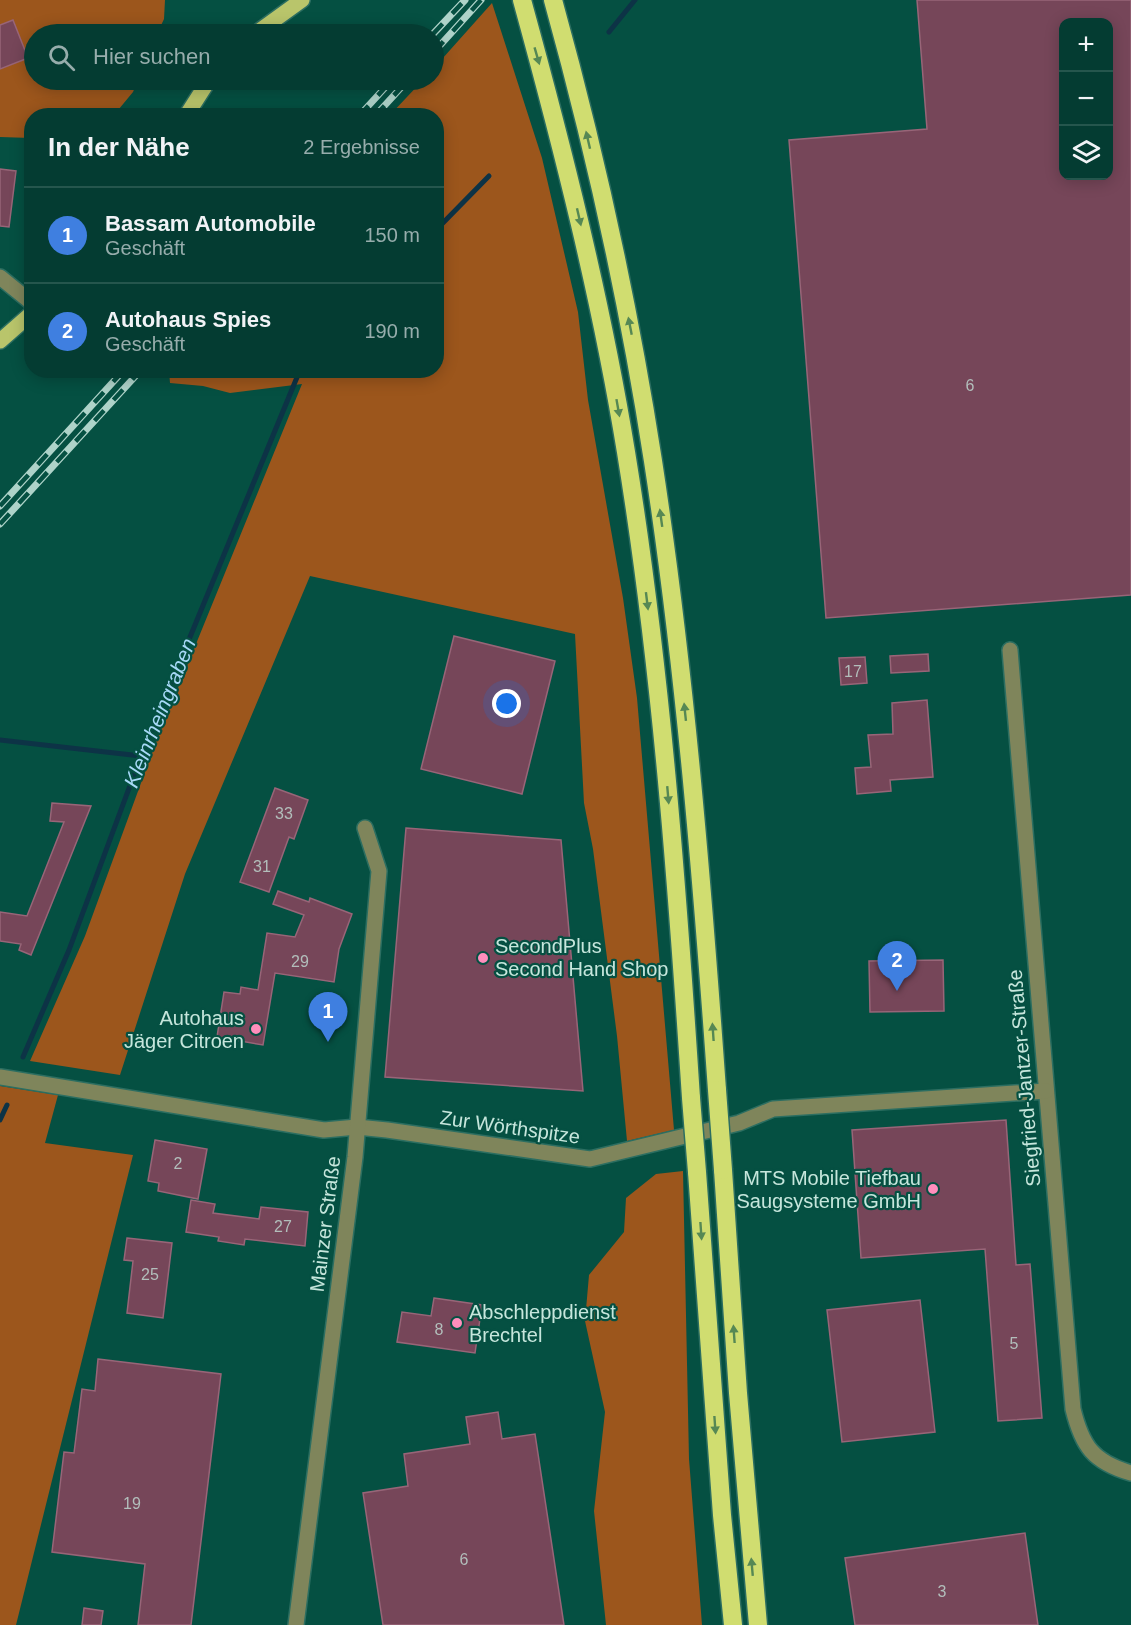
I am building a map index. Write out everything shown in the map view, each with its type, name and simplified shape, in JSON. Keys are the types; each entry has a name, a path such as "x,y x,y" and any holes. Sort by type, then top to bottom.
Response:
{"highway":[{"path":"522,0 566,160 601,320 626,455 664,759 722,1515 733,1625"},
{"path":"553,0 575,82 625,300 653,459 682,681 698,840 741,1439 758,1625"}],"main road":[{"path":"269,24 302,0"},
{"path":"191,108 203,90"},
{"path":"0,341 24,320"}],"street":[{"path":"0,277 24,296"},
{"name":"Siegfried-Jantzer-Straße","path":"1010,650 1073,1409 1080,1437 1090,1453 1131,1473"},
{"name":"Mainzer Straße","path":"296,1625 357,1128 379,871 365,828"},
{"name":"Zur Wörthspitze","path":"0,1077 324,1130 357,1128 590,1160 739,1123 773,1109 1046,1091"}],"shaded area":[{"path":"0,0 165,0 162,24 24,24 24,90 134,90 120,108 24,108 24,138 0,137"},
{"path":"492,3 542,158 578,312 588,400 623,598 637,698 674,1130 627,1141 617,1036 593,849 584,803 575,634 310,576 185,874 120,1075 30,1061 85,936 156,742 302,384 230,393 203,386 170,383 170,378 444,378 444,108 397,108 414,90 444,90 444,57"},
{"path":"0,1086 58,1095 45,1143 133,1155 16,1625 0,1625"},
{"path":"683,1171 689,1459 702,1625 606,1625 594,1511 605,1412 585,1321 589,1275 624,1232 626,1198 656,1174"}],"building":[{"path":"917,0 1131,0 1131,595 826,618 789,140 927,129"},
{"path":"13,20 24,48 24,60 0,69 0,25"},
{"path":"0,169 16,171 9,227 0,226"},
{"path":"454,636 555,661 522,794 421,769"},
{"path":"928,654 929,671 891,673 890,656"},
{"path":"865,657 867,683 841,685 839,658"},
{"path":"927,700 933,777 890,780 891,791 857,794 855,768 871,767 868,735 893,734 892,703"},
{"path":"275,788 308,800 294,839 289,837 269,892 240,882"},
{"path":"52,803 91,806 31,955 19,950 21,944 0,941 0,912 27,916 64,822 50,821"},
{"name":"SecondPlus Second Hand Shop","path":"406,828 561,840 583,1091 385,1077"},
{"path":"278,891 309,902 310,898 352,914 339,949 334,982 275,973 263,1045 217,1037 224,992 240,994 241,987 258,990 267,933 295,937 304,915 273,904"},
{"path":"943,960 944,1011 870,1012 869,961"},
{"name":"MTS Mobile Tiefbau Saugsysteme GmbH","path":"1006,1120 1016,1265 1030,1264 1042,1418 998,1421 985,1249 861,1258 852,1130"},
{"path":"155,1140 207,1149 198,1199 158,1191 159,1183 148,1181"},
{"path":"191,1200 215,1204 213,1213 259,1219 261,1207 308,1212 305,1246 245,1239 244,1245 218,1241 219,1237 186,1232"},
{"path":"127,1238 172,1243 163,1318 127,1313 133,1261 124,1260"},
{"path":"434,1298 482,1305 475,1353 397,1342 402,1312 431,1316"},
{"path":"920,1300 935,1432 842,1442 827,1310"},
{"path":"98,1359 221,1374 191,1625 138,1625 145,1564 52,1552 64,1452 74,1453 82,1389 95,1391"},
{"path":"498,1412 502,1439 535,1434 564,1625 383,1625 363,1493 408,1486 404,1454 470,1444 466,1417"},
{"path":"1025,1533 1038,1625 855,1625 845,1558"},
{"path":"84,1608 103,1611 101,1625 82,1625"}],"waterway":[{"name":"Kleinrheingraben","path":"609,32 635,0"},
{"name":"Kleinrheingraben","path":"444,222 489,176"},
{"name":"Kleinrheingraben","path":"23,1057 69,950 141,756 297,378"},
{"path":"0,740 141,756"},
{"name":"Kleinrheingraben","path":"0,1120 7,1105"}],"railway":[{"path":"442,24 465,0"},
{"path":"444,41 481,0"},
{"path":"366,108 383,90"},
{"path":"382,108 399,90"},
{"path":"0,506 117,378"},
{"path":"0,524 134,378"}],"place":[{"name":"SecondPlus Second Hand Shop","path":"483,958"},
{"name":"Autohaus Spies","path":"897,991"},
{"name":"Autohaus Jäger Citroen","path":"256,1029"},
{"name":"Bassam Automobile","path":"328,1042"},
{"name":"MTS Mobile Tiefbau Saugsysteme GmbH","path":"933,1189"},
{"name":"Abschleppdienst Brechtel","path":"457,1323"}]}
